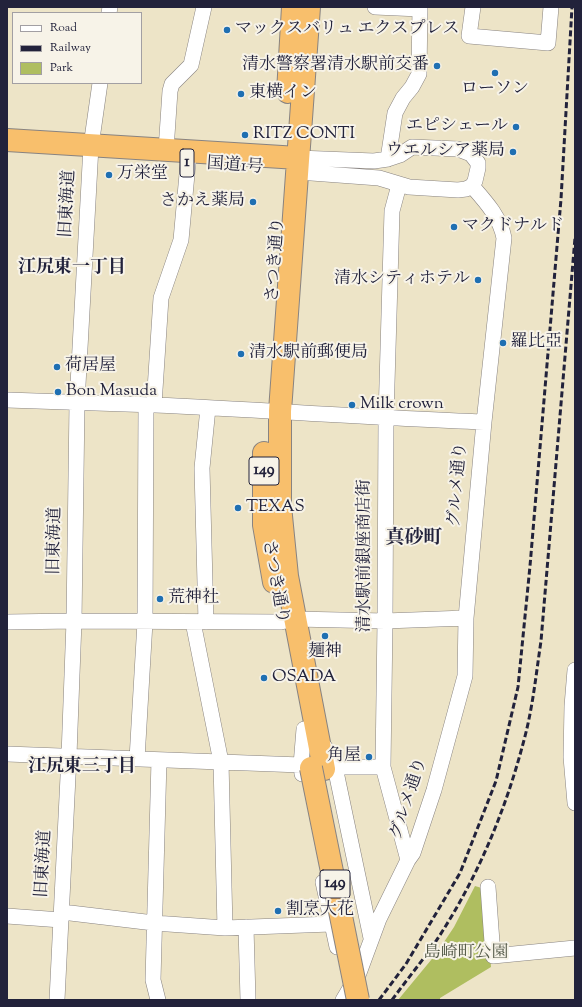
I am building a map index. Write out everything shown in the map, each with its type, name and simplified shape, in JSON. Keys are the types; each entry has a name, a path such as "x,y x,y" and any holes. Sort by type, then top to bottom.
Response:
{"highway":[{"name":"国道1号","path":"7,140 91,151 291,164 293,7"},
{"path":"291,164 309,7"},
{"name":"国道1号","path":"7,151 166,150 188,158"},
{"name":"さつき通り","path":"291,164 272,411 287,576 288,620 310,730 370,1000"},
{"name":"さつき通り","path":"318,767 349,999"}],"street":[{"path":"166,150 170,91 172,84 191,65 204,7"},
{"path":"375,7 420,8 419,74 395,113 388,159"},
{"path":"473,7 469,36 548,43 551,7"},
{"name":"旧東海道","path":"57,1000 74,621 77,403 91,151 100,84"},
{"path":"412,147 438,148 464,151 470,154 478,163 478,174 472,186 466,189 458,190 409,187 379,178 291,164 374,161 400,155 412,147"},
{"path":"137,759 145,622 150,405 161,298 181,240 188,158"},
{"name":"清水駅前銀座商店街","path":"399,185 392,211 386,418 383,767 408,860"},
{"name":"グルメ通り","path":"408,860 413,853 434,790 465,676 466,618 484,422 504,238 495,214 472,186"},
{"path":"7,400 150,405 484,422"},
{"path":"208,408 202,468 199,622 221,762 225,928"},
{"path":"7,622 199,622 288,620 385,621 466,618"},
{"path":"575,670 572,706 571,757 575,803"},
{"path":"7,754 318,767 383,767"},
{"path":"158,1000 153,980 159,760"},
{"path":"318,767 371,938"},
{"path":"318,767 331,924 349,999"},
{"path":"349,999 379,919 408,860"},
{"path":"488,887 493,956 575,948"},
{"path":"7,916 61,916 225,928 331,924"},
{"path":"246,927 248,1000"}],"green space":[{"name":"島崎町公園","path":"475,886 485,889 491,967 440,998 440,1000 398,1000 436,954 454,927"}],"railway":[{"path":"379,1000 406,964 460,873 496,781 518,687 530,566 561,199 572,7"},
{"path":"392,1000 448,923 475,873 508,794 527,728 541,641 575,238"}],"place":[{"name":"マックスバリュ エクスプレス","path":"227,30"},
{"name":"清水警察署清水駅前交番","path":"437,66"},
{"name":"ローソン","path":"495,73"},
{"name":"東横イン","path":"241,94"},
{"name":"エピシェール","path":"516,127"},
{"name":"RITZ CONTI","path":"245,135"},
{"name":"ウエルシア薬局","path":"513,152"},
{"name":"万栄堂","path":"109,175"},
{"name":"さかえ薬局","path":"253,202"},
{"name":"マクドナルド","path":"454,227"},
{"name":"清水シティホテル","path":"478,280"},
{"name":"羅比亞","path":"503,343"},
{"name":"清水駅前郵便局","path":"241,354"},
{"name":"荷居屋","path":"57,367"},
{"name":"Bon Masuda","path":"58,392"},
{"name":"Milk crown","path":"352,405"},
{"name":"TEXAS","path":"238,508"},
{"name":"荒神社","path":"160,599"},
{"name":"麺神","path":"325,636"},
{"name":"OSADA","path":"264,678"},
{"name":"角屋","path":"369,757"},
{"name":"割烹大花","path":"278,911"}],"district":[{"name":"江尻東一丁目","path":"72,269"},
{"name":"真砂町","path":"414,540"},
{"name":"江尻東三丁目","path":"82,768"}]}
